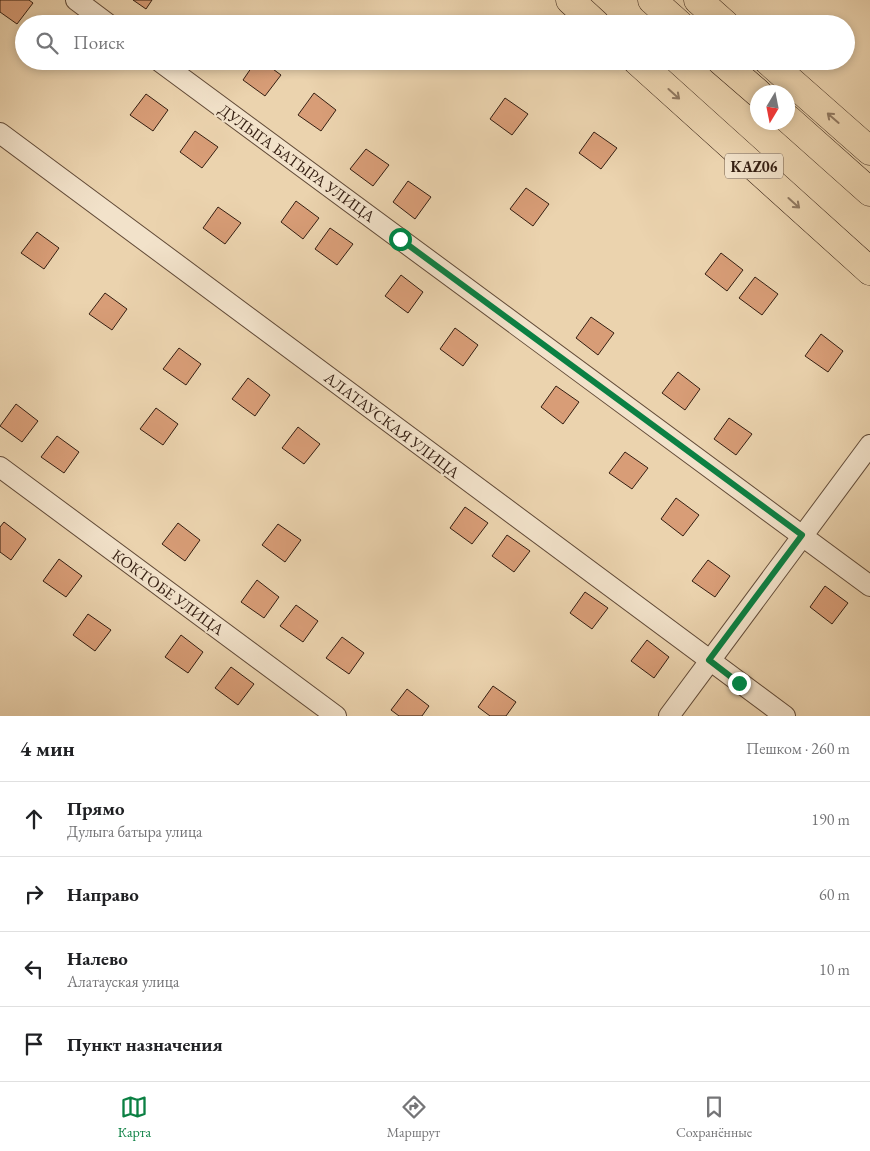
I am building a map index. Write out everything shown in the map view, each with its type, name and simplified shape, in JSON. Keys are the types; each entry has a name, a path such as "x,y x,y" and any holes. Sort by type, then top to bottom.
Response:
{"highway":[{"path":"570,0 586,15"},
{"path":"652,0 669,15"},
{"path":"698,0 715,15"},
{"name":"KАZ06","path":"647,70 870,272"},
{"path":"731,70 750,86"},
{"path":"778,70 870,150"},
{"path":"795,125 870,192"}],"street":[{"path":"76,0 96,15"},
{"name":"ДУЛЫГА БАТЫРА УЛИЦА","path":"171,70 870,586"},
{"name":"АЛАТАУСКАЯ УЛИЦА","path":"0,133 785,716"},
{"path":"668,716 870,445"},
{"name":"КОКТОБЕ УЛИЦА","path":"0,467 336,716"}],"building":[{"path":"0,0 29,0 33,3 24,15 15,15 15,23 0,12"},
{"path":"133,0 152,0 146,9"},
{"path":"250,70 274,70 281,75 265,96 243,80"},
{"path":"314,93 336,110 321,131 298,115"},
{"path":"146,94 168,110 153,131 130,115"},
{"path":"505,98 528,114 512,135 490,119"},
{"path":"195,131 218,147 202,168 180,152"},
{"path":"594,132 617,148 601,169 579,153"},
{"path":"366,149 389,165 373,186 350,169"},
{"path":"408,181 431,197 415,219 393,202"},
{"path":"526,188 549,204 533,226 510,209"},
{"path":"296,201 319,218 303,239 281,222"},
{"path":"218,207 241,223 225,244 203,228"},
{"path":"330,228 353,244 337,265 315,249"},
{"path":"37,232 59,248 44,269 21,253"},
{"path":"721,253 743,270 727,291 705,274"},
{"path":"401,275 423,292 408,313 385,296"},
{"path":"755,277 778,294 762,315 739,298"},
{"path":"105,293 127,309 112,330 89,314"},
{"path":"591,317 614,333 598,355 576,338"},
{"path":"455,328 478,345 463,366 440,349"},
{"path":"821,334 843,351 828,372 805,356"},
{"path":"179,348 201,364 186,385 163,369"},
{"path":"678,372 700,389 685,410 662,393"},
{"path":"248,378 270,395 255,416 232,399"},
{"path":"556,386 579,402 563,424 541,407"},
{"path":"16,404 38,421 22,442 0,426"},
{"path":"156,408 178,424 163,445 140,429"},
{"path":"729,418 752,434 736,455 714,439"},
{"path":"298,427 320,444 304,464 282,448"},
{"path":"57,436 79,452 64,473 41,457"},
{"path":"625,452 648,468 632,489 609,473"},
{"path":"676,498 699,515 683,536 661,519"},
{"path":"465,507 488,523 472,544 450,528"},
{"path":"4,522 26,539 11,560 0,552 0,527"},
{"path":"178,523 200,540 185,561 162,544"},
{"path":"278,524 301,540 285,562 262,545"},
{"path":"507,535 530,551 514,572 492,556"},
{"path":"59,559 82,576 66,597 43,581"},
{"path":"708,560 730,576 715,597 692,581"},
{"path":"257,580 279,597 264,618 241,602"},
{"path":"825,586 848,603 832,624 810,607"},
{"path":"585,592 608,608 592,629 570,613"},
{"path":"296,605 318,621 303,642 280,626"},
{"path":"88,614 111,630 95,651 73,635"},
{"path":"181,635 203,652 188,673 165,657"},
{"path":"342,637 364,653 349,674 326,658"},
{"path":"647,640 669,657 654,678 631,661"},
{"path":"231,667 254,684 238,705 215,688"},
{"path":"493,686 516,702 506,716 490,716 478,707"},
{"path":"407,689 429,706 422,716 399,716 391,710"}],"route":[{"path":"400,239 802,535 709,660 739,683"}]}
